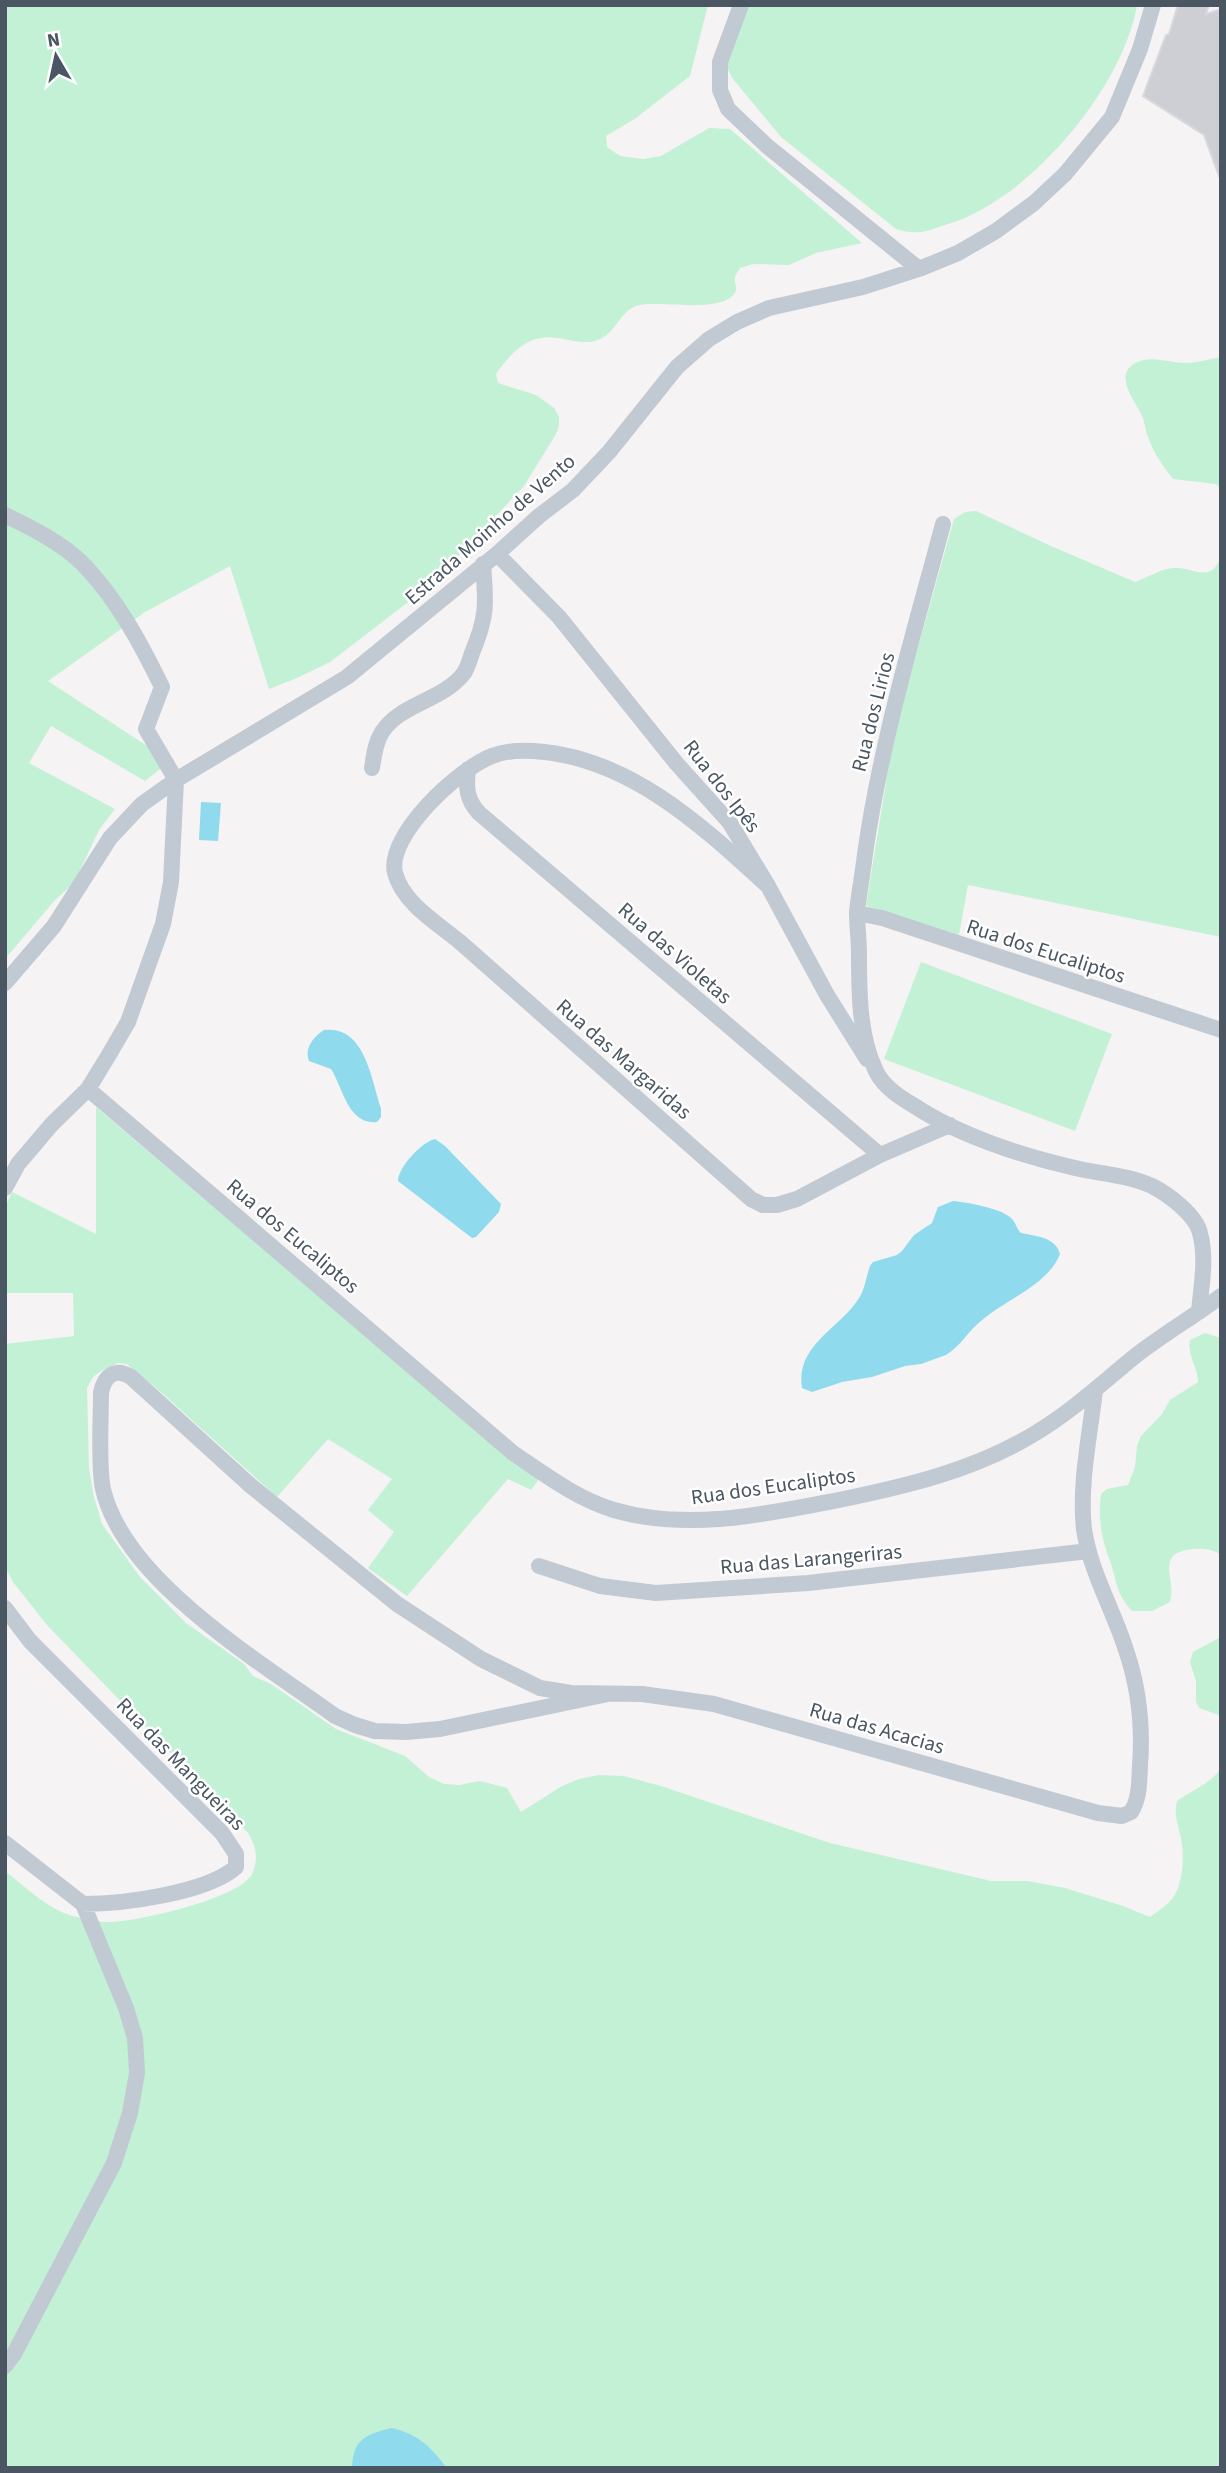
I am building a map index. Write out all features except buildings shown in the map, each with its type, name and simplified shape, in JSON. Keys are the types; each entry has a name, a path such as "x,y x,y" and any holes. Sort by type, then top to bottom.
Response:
{"street":[{"path":"741,5 720,62 720,90 728,109 767,146 919,269"},
{"name":"Estrada Moinho de Vento","path":"5,983 54,926 118,829 142,804 176,780 347,677 497,554 573,490 609,452 677,367 709,339 737,322 769,308 863,287 958,253 996,231 1034,203 1073,166 1112,117 1140,49 1153,5"},
{"path":"5,515 54,542 82,563 110,597 144,650 162,687 146,729 176,780 171,882 163,924 128,1022 88,1089 52,1124 18,1164 5,1188"},
{"name":"Rua dos Lirios","path":"876,1072 869,1054 863,1021 857,913 885,738 943,524"},
{"name":"Rua dos Ipês","path":"497,554 559,617 677,764 730,823 768,886 827,995 876,1072 902,1098 930,1117 978,1137 1074,1167 1135,1179 1178,1202 1200,1231 1203,1268 1199,1312"},
{"path":"372,768 376,744 383,731 402,715 440,693 464,672 484,623 486,609 483,564"},
{"name":"Rua das Margaridas","path":"768,886 704,827 649,789 613,770 570,757 535,751 514,751 492,756 468,769 421,812 407,831 396,855 394,869 406,894 420,909 751,1199 763,1205 777,1205 797,1199 880,1155 950,1125"},
{"name":"Rua das Violetas","path":"468,769 468,797 479,813 880,1155"},
{"name":"Rua dos Eucaliptos","path":"857,913 882,918 1221,1030"},
{"name":"Rua dos Eucaliptos","path":"88,1089 513,1453 565,1488 613,1510 668,1520 717,1519 797,1508 883,1491 939,1476 989,1458 1032,1436 1078,1406 1137,1355 1221,1296"},
{"path":"116,1372 123,1372 131,1377 251,1486 348,1566 397,1604 481,1659 540,1688 571,1693 608,1694 440,1729 406,1732 375,1731 335,1716 208,1624 160,1581 130,1549 103,1489 103,1383 109,1375 116,1372"},
{"path":"1088,1551 1083,1498 1095,1390"},
{"name":"Rua das Larangeriras","path":"540,1566 600,1586 656,1593 808,1583 1088,1551"},
{"name":"Rua das Acacias","path":"608,1694 642,1694 713,1704 1098,1813 1122,1816 1131,1812 1138,1793 1142,1739 1140,1710 1135,1678 1126,1649 1088,1551"},
{"name":"Rua das Mangueiras","path":"5,1608 30,1641 222,1833 236,1854 236,1867 227,1875 194,1888 134,1900 83,1904"},
{"path":"5,1843 83,1904 126,2008 135,2038 137,2073 130,2113 114,2163 14,2354 5,2366"}],"green space":[{"path":"5,5 708,5 690,76 636,118 606,136 607,147 620,156 643,159 661,156 709,128 730,129 862,243 816,253 789,265 753,264 740,268 735,277 735,292 727,300 703,305 640,305 623,315 611,331 600,339 578,342 548,337 521,346 496,374 498,383 536,395 554,408 559,417 556,434 524,486 433,583 330,662 269,689 230,566 145,612 48,681 170,761 145,781 51,726 29,763 115,809 99,830 74,883 55,900 5,959"},
{"path":"745,5 1137,5 1128,37 1113,71 1068,137 1040,166 1010,191 979,211 928,231 917,232 896,229 781,137 733,79 727,68 727,58"},
{"path":"1221,357 1221,490 1216,484 1173,479 1153,448 1126,379 1131,366 1140,361 1152,359 1189,363"},
{"path":"976,511 1135,582 1173,568 1207,572 1213,570 1221,555 1221,937 968,885 959,935 866,906 894,733 954,519 965,512"},
{"path":"921,962 1112,1034 1075,1131 884,1059"},
{"path":"96,1107 509,1459 539,1479 531,1490 508,1479 407,1596 368,1568 394,1532 368,1510 392,1479 328,1439 277,1497 127,1364 118,1363 93,1377 87,1388 89,1469 102,1524 140,1577 186,1623 244,1664 253,1676 271,1684 336,1729 405,1756 429,1777 444,1784 459,1785 480,1781 507,1788 521,1812 562,1786 579,1779 599,1775 624,1776 830,1843 991,1881 1027,1881 1065,1888 1150,1917 1172,1899 1181,1877 1183,1850 1176,1818 1177,1801 1207,1782 1221,1768 1221,2468 5,2468 5,1871 57,1910 90,1920 117,1922 183,1908 227,1892 252,1874 256,1858 248,1833 47,1625 13,1582 5,1567 5,1344 74,1336 73,1293 5,1293 5,1207 12,1192 96,1234"},
{"path":"1205,1333 1221,1338 1221,1555 1204,1549 1181,1551 1170,1561 1170,1602 1152,1611 1132,1611 1120,1593 1104,1544 1100,1520 1101,1494 1107,1489 1128,1485 1135,1467 1141,1436 1162,1414 1170,1400 1198,1382 1190,1340"},
{"path":"1221,1637 1219,1715 1199,1708 1196,1702 1196,1681 1190,1662 1193,1652"}],"water":[{"path":"201,802 221,803 218,841 199,840"},
{"path":"324,1030 338,1031 349,1036 364,1056 381,1108 381,1117 377,1122 359,1118 348,1104 331,1069 309,1061 310,1044"},
{"path":"435,1139 501,1204 499,1212 476,1237 472,1238 398,1181 402,1169 412,1156"},
{"path":"953,1201 1001,1212 1012,1219 1021,1233 1050,1241 1060,1254 1054,1265 1036,1283 981,1321 946,1355 812,1392 802,1388 805,1360 821,1338 859,1298 873,1262 897,1255 914,1235 932,1223 938,1207"},
{"path":"392,2428 423,2442 447,2468 352,2468 355,2450 363,2439"}]}
